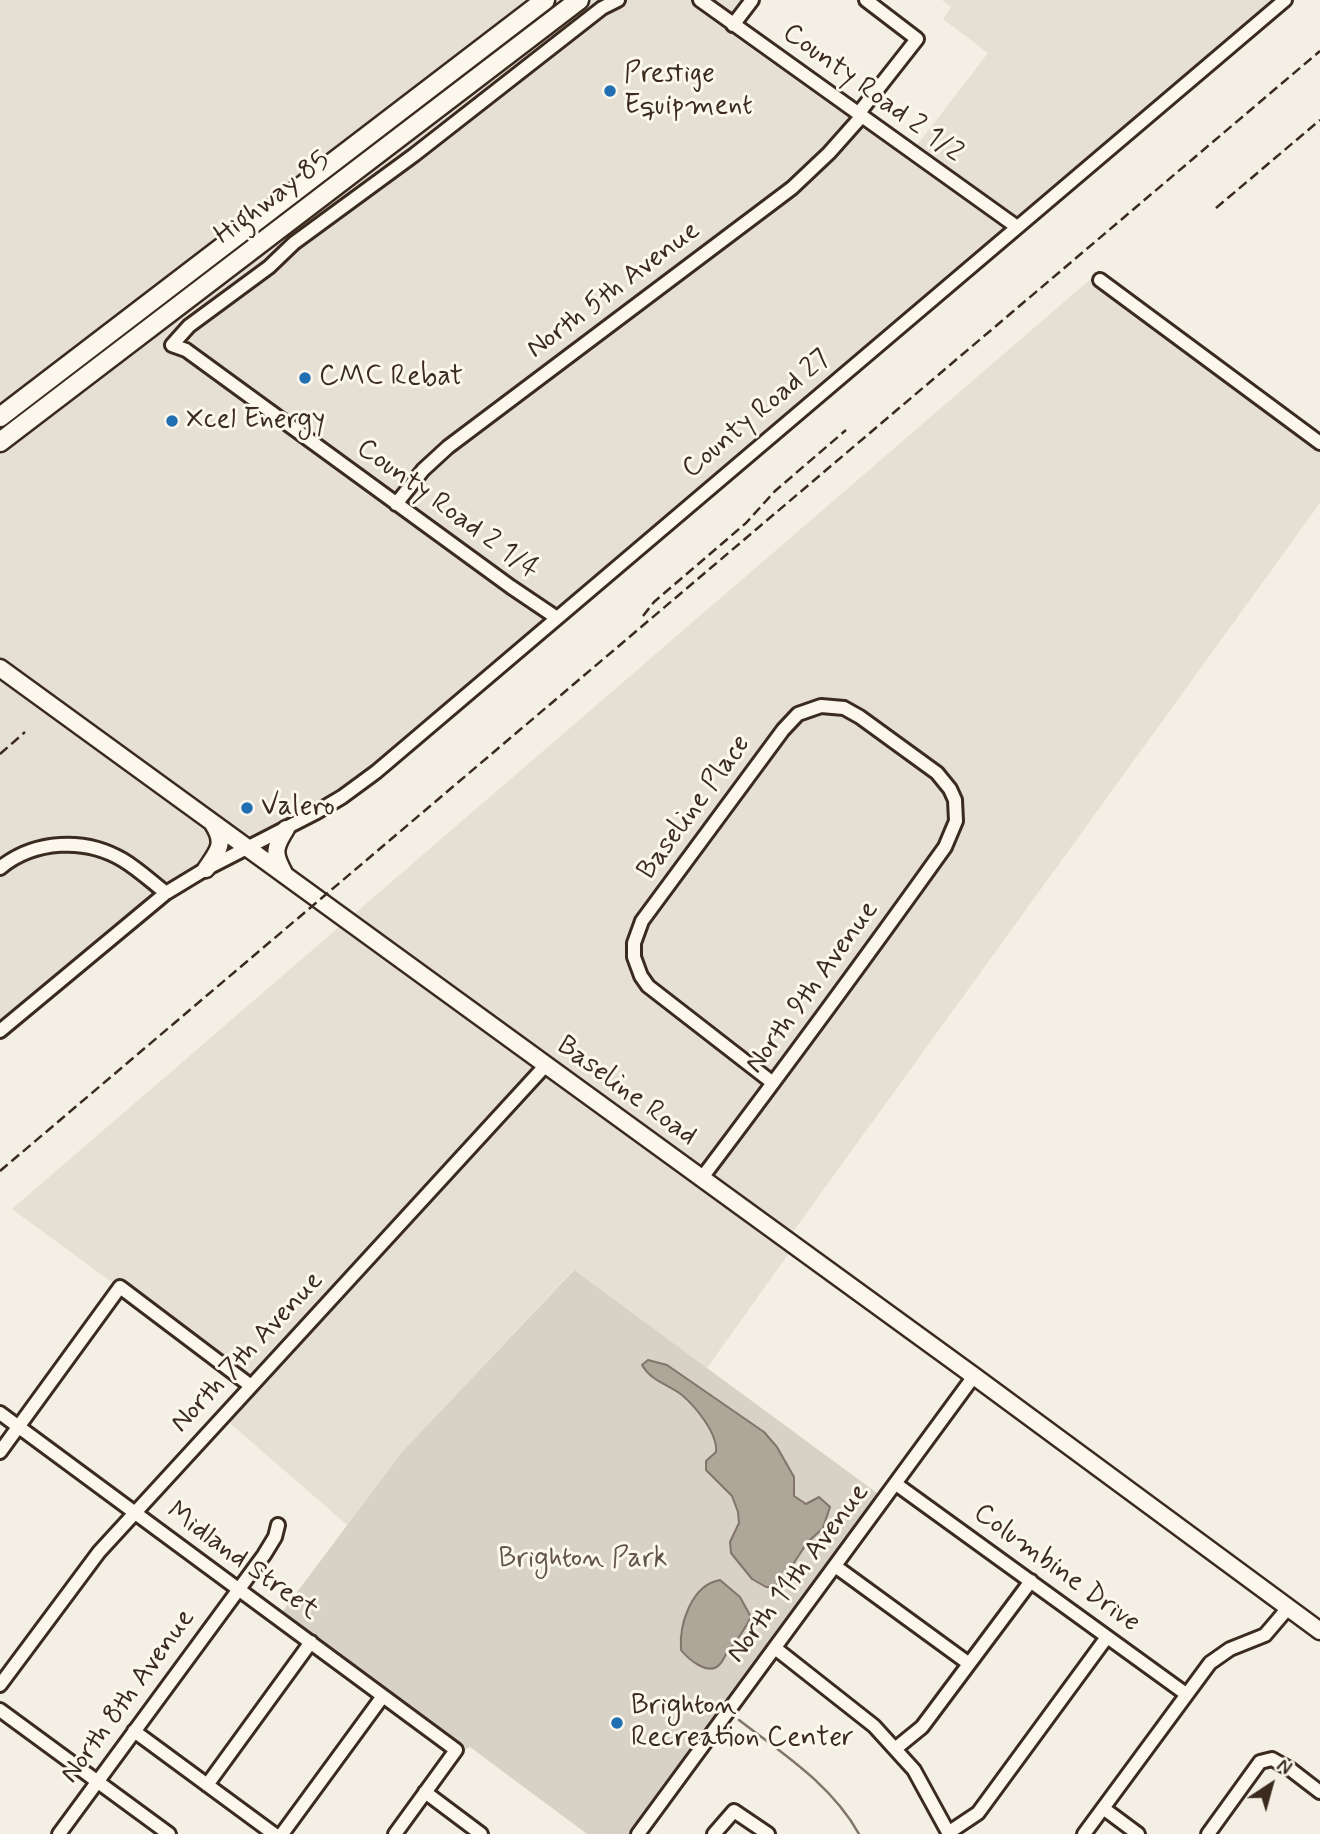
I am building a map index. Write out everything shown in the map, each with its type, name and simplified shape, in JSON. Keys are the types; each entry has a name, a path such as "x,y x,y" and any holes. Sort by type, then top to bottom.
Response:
{"highway":[{"name":"Highway 85","path":"0,417 545,0"},
{"name":"Highway 85","path":"0,442 579,0"}],"main road":[{"name":"Baseline Road","path":"0,668 1320,1631"},
{"path":"206,869 218,852 220,842 220,835 213,824"},
{"path":"285,876 275,854 276,844 286,829"}],"street":[{"name":"County Road 2 1/4","path":"557,618 528,600 186,350 172,345 189,326 268,267 294,243 414,155 602,8 618,0"},
{"name":"County Road 2 1/2","path":"700,0 1017,227"},
{"path":"733,25 752,0"},
{"name":"North 5th Avenue","path":"396,504 423,470 448,447 792,188 829,153 917,39 866,0"},
{"name":"County Road 27","path":"0,1031 166,893 342,797 376,772 1282,1"},
{"path":"1100,281 1320,443"},
{"name":"Baseline Place","path":"774,1083 648,986 634,957 634,943 642,921 783,730 798,714 808,709 821,706 844,708 930,768 950,789 955,800 956,821"},
{"name":"North 9th Avenue","path":"701,1179 832,1006 945,847 956,821"},
{"path":"0,868 33,849 62,845 84,846 121,859 166,893"},
{"name":"North 7th Avenue","path":"0,1685 88,1565 545,1066"},
{"path":"0,1452 120,1287 251,1386"},
{"name":"North 11th Avenue","path":"638,1834 974,1376"},
{"name":"Midland Street","path":"0,1413 456,1750 425,1793"},
{"name":"Columbine Drive","path":"896,1484 1186,1694"},
{"name":"North 8th Avenue","path":"59,1834 272,1542 278,1525"},
{"path":"835,1566 968,1663"},
{"path":"895,1749 922,1727 1031,1581"},
{"path":"1084,1834 1186,1694 1217,1657 1265,1635 1288,1608"},
{"path":"775,1648 874,1726 914,1770 948,1833 978,1813 1107,1637"},
{"path":"207,1785 311,1642"},
{"path":"282,1834 383,1696"},
{"path":"0,1710 169,1834"},
{"path":"134,1731 274,1834"},
{"path":"1208,1834 1260,1762 1272,1759 1320,1792"},
{"path":"395,1834 425,1793 481,1834"},
{"path":"1103,1808 1138,1834"},
{"path":"714,1834 734,1811 768,1834"}],"shaded area":[{"path":"0,0 545,0 0,417"},
{"path":"579,0 743,0 728,20 911,153 988,53 943,19 951,7 942,0 1285,0 376,772 248,849 216,825 218,852 0,1031 0,442"},
{"path":"1093,277 1320,443 1320,503 787,1240 794,1246 707,1368 573,1270 401,1453 347,1525 223,1417 252,1385 12,1209"},
{"path":"648,1360 667,1365 764,1432 777,1447 794,1477 794,1496 806,1504 819,1497 830,1507 823,1528 807,1543 782,1581 773,1587 766,1587 752,1579 731,1553 730,1542 739,1523 738,1512 732,1496 706,1470 706,1461 716,1452 710,1429 694,1406 682,1395 646,1371 642,1365"},
{"path":"720,1580 740,1597 751,1617 721,1662 710,1669 694,1662 681,1650 682,1629 694,1598 710,1583"}],"green space":[{"name":"Brighton Park","path":"574,1270 885,1499 638,1834 587,1834 470,1747 466,1749 283,1611 401,1453"}],"waterway":[{"path":"739,1720 820,1785 848,1816 859,1834"}],"railway":[{"path":"0,1171 1320,51"},
{"path":"1216,208 1320,120"},
{"path":"643,616 654,602 746,523 775,491 846,430"},
{"path":"0,754 25,732"}],"place":[{"name":"Prestige Equipment","path":"610,91"},
{"name":"CMC Rebat","path":"305,378"},
{"name":"Xcel Energy","path":"172,421"},
{"name":"Valero","path":"247,808"},
{"name":"Brighton Recreation Center","path":"617,1723"}]}
